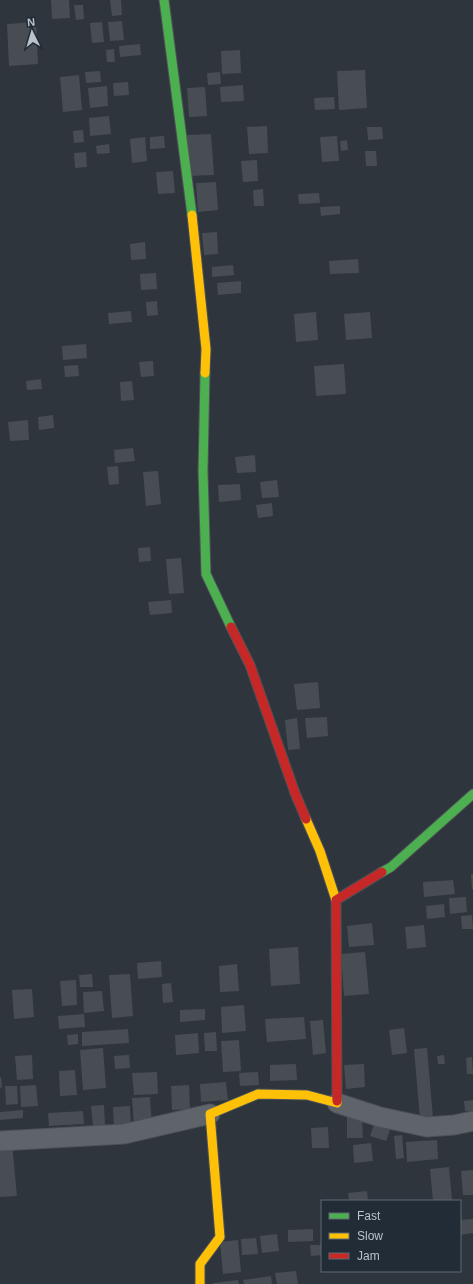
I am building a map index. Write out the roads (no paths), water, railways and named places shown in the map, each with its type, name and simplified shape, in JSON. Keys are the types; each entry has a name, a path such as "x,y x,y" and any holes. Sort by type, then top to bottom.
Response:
{"street":[{"path":"164,0 193,222 206,349 202,471 206,574 250,665 295,793 320,851 336,900 337,1103"},
{"path":"336,900 391,867 473,794"},
{"path":"0,1141 124,1134 210,1114 258,1094 307,1096 337,1103 380,1117 428,1128 473,1121"},
{"path":"200,1284 200,1264 220,1237 210,1114"}]}
